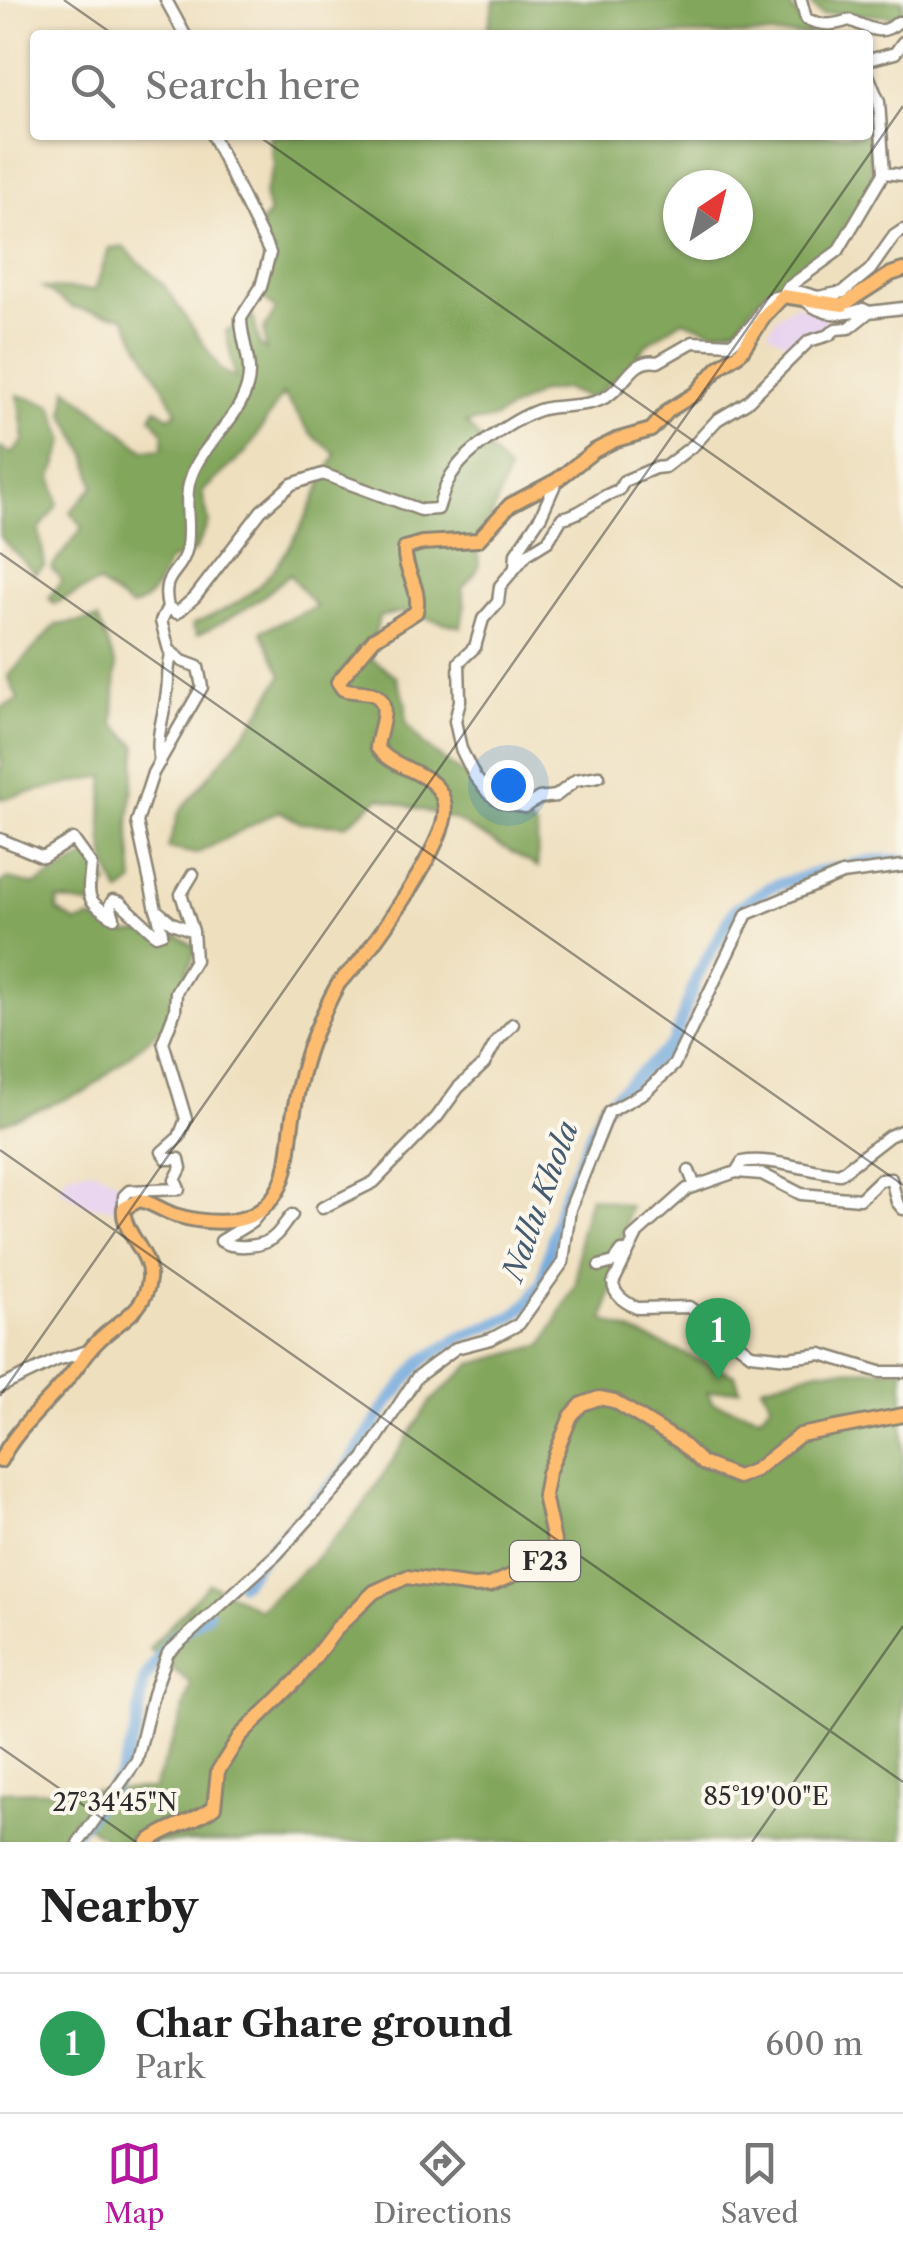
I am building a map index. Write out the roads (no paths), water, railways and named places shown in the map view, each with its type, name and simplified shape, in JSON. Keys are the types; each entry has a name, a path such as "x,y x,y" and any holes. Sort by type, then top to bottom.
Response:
{"main road":[{"path":"0,1461 88,1351 134,1312 148,1283 149,1266 124,1219 124,1208 140,1200 174,1214 236,1221 261,1210 283,1182 297,1094 311,1040 340,982 362,958 418,876 444,820 444,800 429,779 386,757 377,747 383,702 371,693 343,689 339,679 382,632 416,612 418,598 405,548 422,543 478,540 510,505 557,480 606,444 652,430 669,410 695,394 718,368 741,352 785,292 806,301 842,306 903,270"},
{"name":"F23","path":"148,1842 214,1807 218,1771 240,1736 298,1679 338,1627 374,1592 406,1577 490,1585 545,1561 555,1546 544,1495 548,1474 572,1416 582,1404 600,1398 614,1400 690,1449 702,1463 738,1477 756,1470 800,1435 903,1415"}],"street":[{"path":"166,0 182,30"},
{"path":"801,0 806,20 818,24 832,26 849,20 878,32 903,22"},
{"path":"873,59 895,53 903,42"},
{"path":"168,608 177,612 187,606 261,512 292,484 323,474 422,510 438,510 446,484 458,466 474,450 524,418 544,408 608,396 638,365 647,360 658,362 693,342 731,344 754,323 764,304 838,252 884,173 879,102 873,87"},
{"path":"0,839 42,857 73,839 91,864 91,904 114,918 110,905 113,900 120,902 156,935 162,933 137,822 150,780 202,687 198,667 182,662 172,652 161,621 168,608 165,589 187,548 189,481 200,457 225,427 247,390 250,368 241,318 260,287 270,253 214,140"},
{"path":"884,173 903,175"},
{"path":"785,292 818,298 843,292 870,270 894,236 903,230"},
{"path":"806,301 814,309 846,316 864,308 869,312"},
{"path":"600,776 576,780 556,796 540,798 525,808 501,802 475,777 457,739 459,662 475,647 483,618 494,610 500,586 534,548 548,541 562,518 584,511 594,499 619,490 624,481 655,468 665,468 696,444 716,420 747,402 809,342 836,328 849,328 869,312 903,308"},
{"path":"515,567 516,553 541,516 557,480"},
{"path":"160,762 157,732 168,690 172,652"},
{"path":"79,1842 137,1760 168,1652 276,1554 364,1458 417,1378 456,1348 491,1338 519,1324 563,1262 570,1209 609,1112 645,1092 674,1065 746,914 842,874 903,866"},
{"path":"124,1208 124,1196 129,1190 179,1189 175,1180 181,1168 179,1159 167,1160 162,1152 179,1137 186,1119 163,1042 175,1011 176,992 195,960 193,931 182,894 192,874"},
{"path":"156,910 172,923 193,931"},
{"path":"322,1208 374,1182 484,1064 496,1042 513,1024"},
{"path":"736,1172 742,1162 755,1159 810,1172 840,1174 889,1136 903,1130"},
{"path":"689,1170 695,1186"},
{"path":"600,1266 614,1262 627,1242 671,1200 695,1186 736,1172 762,1174 801,1194 860,1199 880,1180 891,1180 903,1209"},
{"path":"261,1210 252,1222 220,1241 235,1248 269,1240 292,1215"},
{"path":"636,1236 613,1283 620,1298 630,1305 689,1307 751,1354 787,1358 821,1354 880,1372 903,1372"},
{"path":"0,1387 57,1360 88,1351"}],"waterway":[{"name":"Nallu Khola","path":"241,1584 345,1471 387,1404 422,1361 461,1337 513,1316 529,1302 542,1282 561,1204 603,1107 673,1044 697,976 735,909 770,887 823,871 873,860 903,860"},
{"name":"Nallu Khola","path":"67,1842 119,1777 136,1732 144,1681 170,1640 208,1613"}],"place":[{"name":"Char Ghare ground","path":"718,1380"}]}
